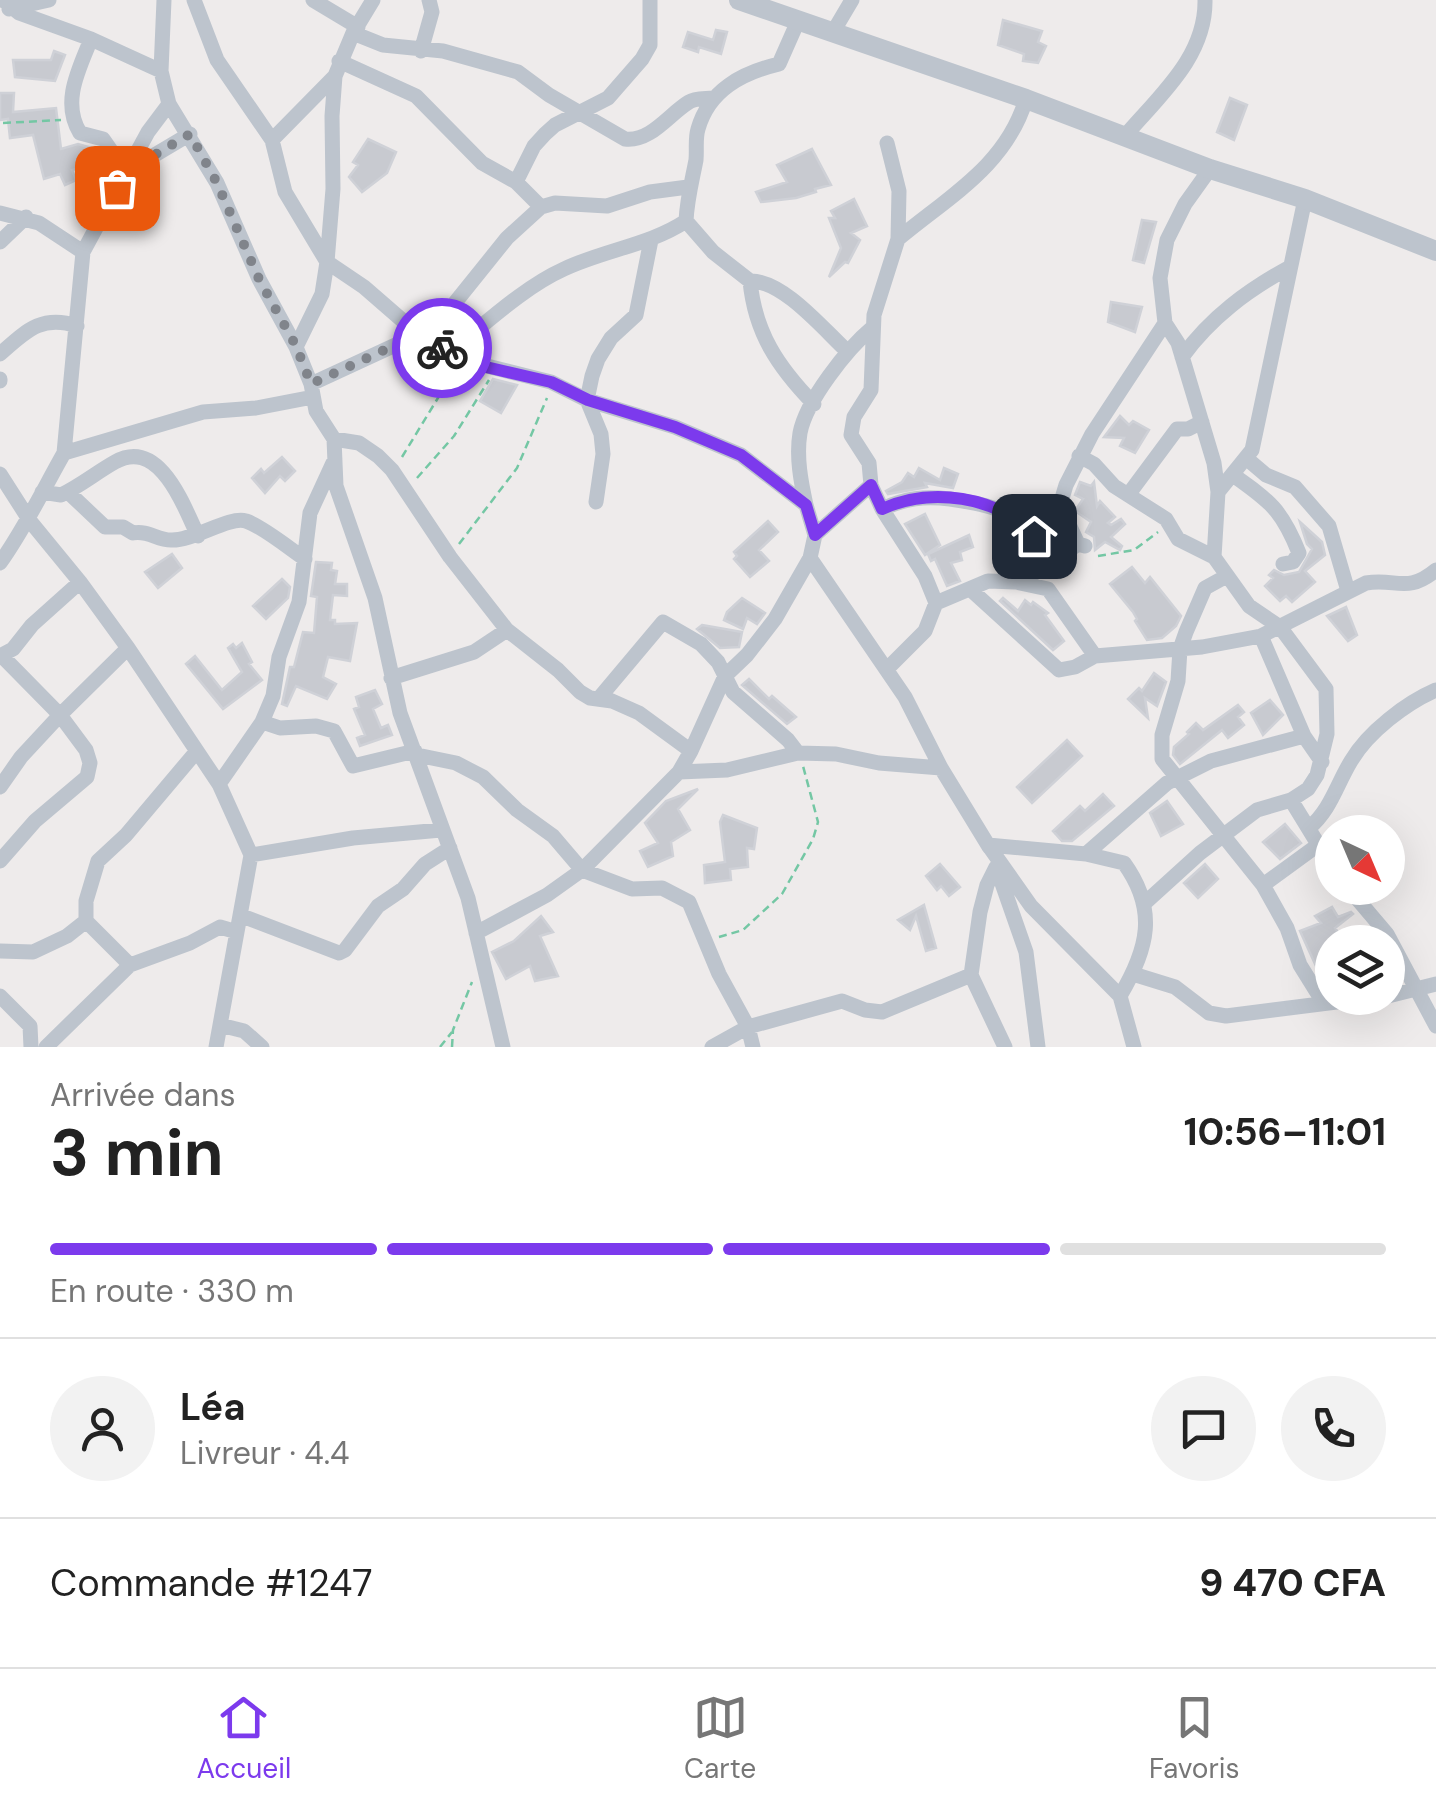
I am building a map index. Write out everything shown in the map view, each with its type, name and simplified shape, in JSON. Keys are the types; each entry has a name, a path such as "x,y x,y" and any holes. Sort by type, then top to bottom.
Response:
{"street":[{"path":"4,7 49,0"},
{"path":"164,0 161,70 169,104 217,183 259,279 296,346 316,410 334,440 336,486 375,598 392,678 416,753 468,898 502,1047"},
{"path":"194,0 217,60 272,140 285,192 327,262 364,287 421,338 486,367 551,382 588,400 675,427 741,455 806,505"},
{"path":"313,0 371,42 443,51 518,72 625,139 633,140 666,122 690,100 713,98"},
{"path":"272,140 337,68 373,0"},
{"path":"420,51 432,12 430,0"},
{"path":"516,182 534,146 545,134 608,98 642,60 650,45 650,0"},
{"path":"739,0 1304,199 1436,251"},
{"path":"833,32 852,0"},
{"path":"1125,136 1186,64 1205,18 1204,0"},
{"path":"4,7 48,26 91,38 161,70"},
{"path":"798,21 779,64 752,70 713,98 698,127 686,221 713,252 750,282 758,328 768,350 814,404"},
{"path":"91,38 71,98 73,119 80,133 103,139 126,172"},
{"path":"337,68 416,96 482,163 516,182 541,207"},
{"path":"296,346 322,294 327,262 337,68"},
{"path":"898,239 994,161 1026,99"},
{"path":"0,564 30,522 64,452 83,252 126,172 169,104"},
{"path":"126,172 190,134"},
{"path":"887,143 898,192 898,239 872,328 871,390 850,427 869,463 871,485 882,509 925,576 936,603 925,631 887,670"},
{"path":"1146,902 1257,810 1291,800 1314,782 1327,734 1326,689 1280,627 1249,606 1214,557 1218,492 1182,357 1165,323 1160,278 1167,240 1184,204 1210,169"},
{"path":"64,452 203,412 256,408 312,390 421,338 507,238 541,207 555,203 607,206 650,192 688,186"},
{"path":"1218,492 1252,450 1304,199"},
{"path":"0,213 26,217 83,252"},
{"path":"0,242 26,217"},
{"path":"456,354 501,311 559,271 610,250 652,240 686,221"},
{"path":"596,502 603,454 601,434 588,400 598,359 612,338 636,315 652,240"},
{"path":"1182,357 1246,290 1290,266"},
{"path":"750,282 760,281 785,292 848,352"},
{"path":"0,354 46,321 59,320 77,326"},
{"path":"1016,582 1082,545 1060,505 1080,456 1165,323"},
{"path":"476,933 547,895 582,870 679,772 725,676 775,619 810,558 815,535 806,505 800,429 848,352 872,328"},
{"path":"1128,495 1178,429 1202,422"},
{"path":"334,440 348,439 359,444 392,470 450,558 508,630 580,692 590,698 600,696 638,714 690,751"},
{"path":"1080,456 1128,495 1153,509 1172,526 1178,540 1214,557"},
{"path":"42,492 62,495 116,462 136,458 149,461 160,468 178,494 198,536"},
{"path":"1246,458 1266,475 1295,487 1329,526 1348,592"},
{"path":"219,784 262,722 272,696 299,602 310,513 333,462"},
{"path":"0,474 30,522 128,648 219,784 251,855 216,1047"},
{"path":"1233,475 1267,498 1283,519 1299,553 1293,562 1283,564"},
{"path":"815,535 871,485"},
{"path":"68,492 106,527 123,527 172,540 198,536 233,521 246,521 305,559"},
{"path":"882,509 912,497 990,504 1020,522 1054,560"},
{"path":"810,558 887,670 941,768 1031,906 1120,996 1134,1047"},
{"path":"970,589 1059,670 1095,656 1180,649 1261,636 1348,592 1378,581 1408,586 1436,570"},
{"path":"1225,576 1205,588 1180,649 1178,681 1166,717 1162,749 1166,767 1264,886 1315,989"},
{"path":"936,603 988,581 1051,590 1095,656"},
{"path":"0,861 35,822 86,776 90,763 86,750 60,715 1,657 80,582"},
{"path":"600,696 663,622 701,644 733,692 788,740 798,754"},
{"path":"392,678 474,652 508,630"},
{"path":"1261,636 1304,736 1322,762"},
{"path":"0,786 21,757 128,648"},
{"path":"1309,828 1324,815 1358,750 1416,698 1436,690"},
{"path":"262,722 292,730 328,727 353,766 416,753 456,763 483,777 518,810 554,836 582,870 617,886 662,888 690,902 703,938 748,1027 753,1047"},
{"path":"1086,854 1177,778 1239,752 1304,736"},
{"path":"130,965 86,922 86,902 98,860 126,835 196,752"},
{"path":"679,772 727,770 798,754 836,754 880,764 941,768"},
{"path":"1291,800 1315,840"},
{"path":"251,855 353,838 441,830"},
{"path":"988,845 1086,854 1124,863 1146,902 1146,928 1133,974 1120,996"},
{"path":"988,845 1026,952 1038,1047"},
{"path":"46,1047 130,965 190,943 220,927 239,924 339,953 378,906 403,889 425,864 450,848"},
{"path":"1264,886 1315,848"},
{"path":"996,867 984,899 970,975 1005,1047"},
{"path":"1363,905 1388,934 1436,1026"},
{"path":"0,951 34,952 86,922"},
{"path":"1133,974 1175,988 1209,1014 1226,1016 1315,1003"},
{"path":"712,1047 748,1027 842,1001 882,1012 970,975"},
{"path":"1405,993 1436,984"},
{"path":"0,996 30,1026 31,1047"},
{"path":"220,1024 244,1031 262,1047"}],"path":[{"path":"2,123 73,119"},
{"path":"392,470 414,441 456,354"},
{"path":"404,489 454,436 499,368"},
{"path":"450,558 518,468 551,382"},
{"path":"1082,545 1090,554 1111,556 1134,550 1156,532 1172,526"},
{"path":"703,938 729,936 743,930 782,894 813,839 818,822 798,754"},
{"path":"440,1047 454,1030 483,962"},
{"path":"452,1047 454,1030"}],"building":[{"path":"1003,20 1042,31 1038,42 1046,46 1038,63 1023,61 1024,54 998,45"},
{"path":"716,30 727,32 721,54 683,47 688,32 713,40"},
{"path":"54,51 65,55 55,81 15,77 13,60 51,60"},
{"path":"0,93 14,93 13,112 56,108 61,149 78,144 96,149 104,162 72,170 76,180 65,185 60,174 44,179 33,135 10,138 8,119 0,120"},
{"path":"1230,98 1247,105 1234,140 1217,132"},
{"path":"368,139 396,152 387,173 362,192 349,177 358,165 353,162"},
{"path":"812,149 831,185 796,198 761,202 756,192 787,182 777,165"},
{"path":"854,199 867,226 851,233 860,240 848,263 829,277 841,248 829,218 835,218 831,211"},
{"path":"1142,220 1156,222 1144,263 1133,260"},
{"path":"1111,302 1142,307 1135,332 1108,322"},
{"path":"493,379 517,385 501,413 480,401"},
{"path":"1120,416 1129,425 1133,421 1149,430 1135,453 1120,446 1124,438 1104,437"},
{"path":"282,457 295,471 285,481 280,476 265,493 252,478"},
{"path":"919,468 940,480 944,468 958,474 953,488 925,483 927,487 888,494 886,491 902,482 908,473 914,477"},
{"path":"1080,482 1091,486 1094,482 1097,506 1100,501 1115,517 1108,523 1121,519 1125,524 1111,537 1122,546 1120,550 1105,542 1095,550 1094,537 1086,532 1091,522 1075,511 1083,499 1075,495"},
{"path":"925,514 940,545 925,555 905,524"},
{"path":"768,521 778,532 759,550 769,561 750,577 734,559 734,552"},
{"path":"1300,522 1322,542 1325,555 1305,571 1315,582 1292,602 1286,596 1280,601 1265,586 1273,578 1269,575 1274,570 1284,575 1299,572 1312,549"},
{"path":"969,535 973,547 960,552 962,560 951,563 960,581 947,586 935,559 931,561 928,554"},
{"path":"172,554 182,568 158,588 145,572"},
{"path":"316,562 332,563 331,570 337,571 335,584 347,584 347,596 333,595 330,620 335,620 335,624 357,623 350,661 328,657 323,677 336,684 327,699 296,686 287,706 282,704 290,667 294,667 303,632 314,633 317,597 311,596"},
{"path":"1132,567 1145,583 1150,577 1181,616 1162,638 1147,640 1133,612 1110,584"},
{"path":"282,579 290,587 288,598 266,619 253,606"},
{"path":"742,598 765,613 757,624 747,618 743,629 724,620"},
{"path":"1003,598 1018,611 1025,600 1031,605 1033,602 1048,613 1045,615 1064,641 1053,650 1000,601"},
{"path":"1346,607 1357,635 1348,641 1327,616"},
{"path":"702,625 742,632 739,647 720,648 697,629"},
{"path":"242,643 252,662 249,664 262,680 223,709 186,664 195,656 222,690 242,672 228,648"},
{"path":"1154,673 1166,682 1157,706 1145,698 1148,718 1128,699 1139,688 1142,691"},
{"path":"749,679 796,717 787,724 742,685"},
{"path":"375,690 382,704 373,709 381,728 388,725 392,735 360,746 357,738 365,735 354,709 359,707 356,697"},
{"path":"1270,700 1283,715 1263,735 1251,713"},
{"path":"1238,705 1244,712 1238,717 1244,725 1228,738 1222,730 1180,764 1173,755 1174,747 1187,732 1196,723 1203,730"},
{"path":"1067,740 1082,756 1032,803 1017,787"},
{"path":"698,789 678,809 690,830 671,842 673,856 648,867 640,851 658,843 645,823 666,801"},
{"path":"1103,794 1114,806 1072,841 1062,841 1053,831 1080,806 1085,811"},
{"path":"1167,801 1183,824 1161,836 1150,813"},
{"path":"723,815 757,828 754,849 747,848 748,867 730,869 731,880 705,883 704,865 725,862 720,822"},
{"path":"1285,824 1301,843 1280,859 1263,842"},
{"path":"940,864 960,887 949,896 941,886 937,890 926,876"},
{"path":"1205,864 1218,879 1198,898 1184,883"},
{"path":"924,905 936,948 926,951 916,916 910,930 898,920"},
{"path":"1332,907 1338,917 1353,914 1339,925 1316,925 1321,923 1315,916"},
{"path":"541,916 553,932 540,936 558,976 535,981 530,966 506,979 492,952 514,941"},
{"path":"1315,925 1315,964 1300,931"}],"way so far":[{"path":"117,188 126,172 190,134 230,210 259,279 296,346 311,384 417,335 442,348"}],"route":[{"path":"442,348 486,367 551,382 588,400 675,427 741,455 806,505 815,535 871,485 882,509 912,497 990,504 1020,522 1034,536"}]}
